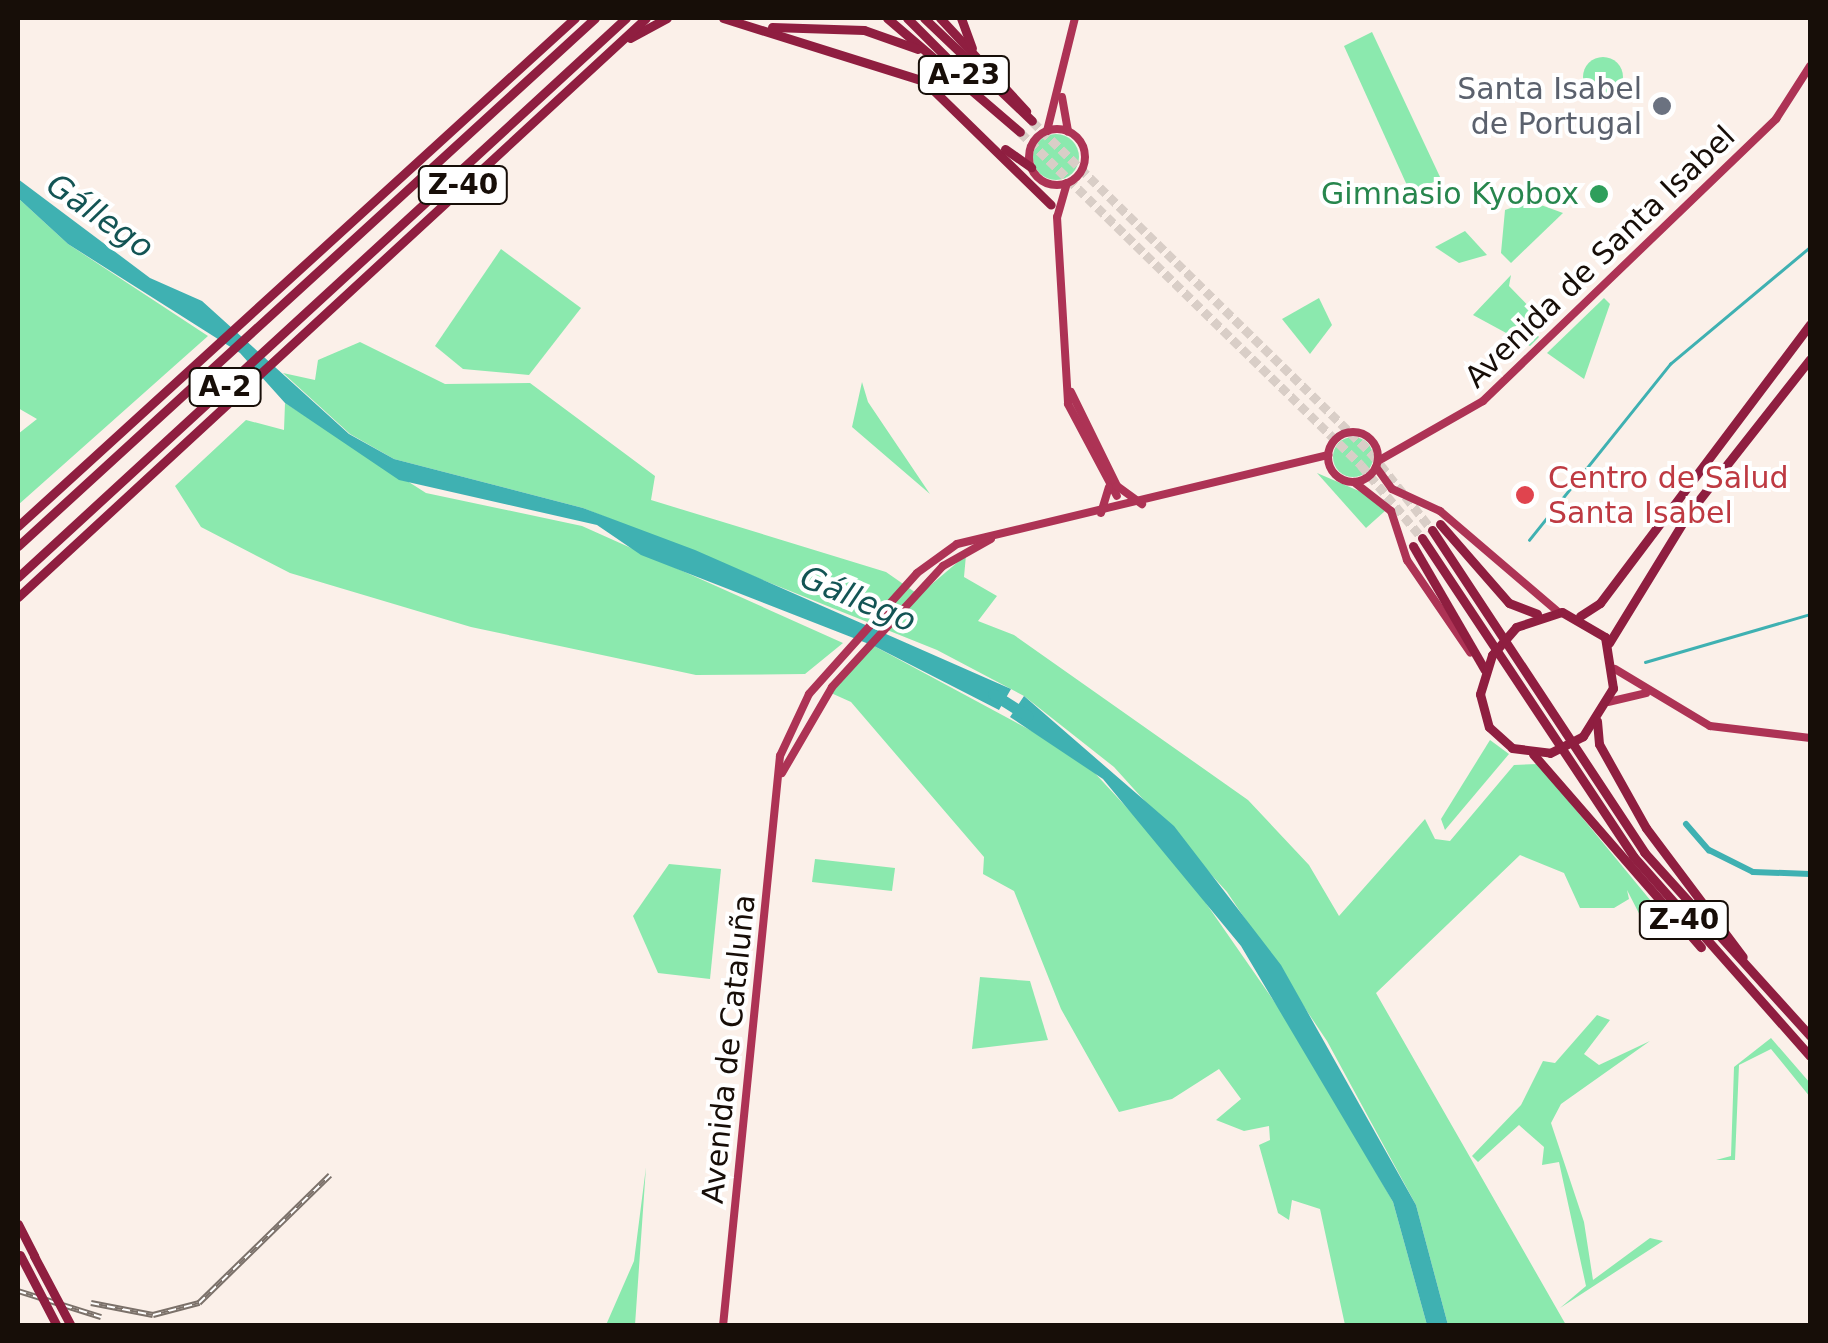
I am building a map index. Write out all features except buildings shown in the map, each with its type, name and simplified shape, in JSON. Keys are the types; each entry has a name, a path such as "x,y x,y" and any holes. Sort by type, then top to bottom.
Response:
{"highway":[{"path":"18,530 573,18"},
{"name":"A-2","path":"18,546 594,18"},
{"name":"A-2","path":"18,578 626,18"},
{"path":"562,94 646,18"},
{"name":"Z-40","path":"18,588 84,535 562,94 667,18"},
{"path":"723,18 905,70 1031,168"},
{"path":"887,18 929,55"},
{"name":"A-23","path":"908,18 1020,132 929,55"},
{"name":"A-23","path":"924,18 1032,121 978,59"},
{"path":"940,18 978,59"},
{"path":"961,18 978,59"},
{"path":"761,28 864,30 929,55"},
{"path":"991,139 1051,205"},
{"path":"1580,616 1602,600 1810,324"},
{"path":"1609,643 1629,601 1810,359"},
{"name":"Z-40","path":"1539,614 1510,603 1436,527 1644,852 1810,1036"},
{"path":"18,597 84,535"},
{"name":"Z-40","path":"1484,673 1418,542 1632,856 1738,980 1810,1056"},
{"path":"1533,754 1550,753 1583,736 1608,702 1615,669 1609,643 1580,616 1557,611 1539,614 1516,627 1492,655 1484,673 1489,727 1533,754 1638,881 1738,980"},
{"path":"1597,721 1601,747 1658,847 1774,998"},
{"path":"18,1224 71,1326"},
{"path":"19,1252 58,1326"}],"main road":[{"path":"1075,18 1062,88 1046,131 1031,146 1031,168 1056,217 1067,379 1120,508"},
{"name":"Avenida de Santa Isabel","path":"1377,464 1394,447 1443,430 1483,401 1776,119 1810,66"},
{"path":"1056,217 1067,183 1085,158 1068,131 1062,88"},
{"path":"1046,131 1068,131"},
{"path":"1040,180 1067,183"},
{"path":"998,536 1303,468 1328,456 1347,433 1394,447"},
{"path":"1373,442 1377,464 1392,489 1440,512 1557,611"},
{"path":"1328,456 1332,472"},
{"path":"1354,482 1377,464"},
{"path":"1303,468 1332,472 1354,482 1391,512 1407,560 1484,673"},
{"path":"1114,490 1142,504"},
{"path":"1101,512 1114,490"},
{"name":"Avenida de Cataluña","path":"724,1326 785,737 822,678 916,573 957,544 998,536"},
{"name":"Avenida de Cataluña","path":"780,777 832,687 926,582 998,536"},
{"path":"1615,669 1648,693 1718,728 1810,738"},
{"path":"1608,702 1648,693"}],"green space":[{"path":"1372,32 1441,179 1410,192 1344,46"},
{"path":"1603,57 1617,63 1623,77 1617,91 1603,97 1589,91 1583,77 1589,63"},
{"path":"1056,134 1072,141 1079,157 1072,173 1056,180 1040,173 1033,157 1040,141"},
{"path":"18,198 68,244 208,336 18,505 18,434 37,419 18,408"},
{"path":"1530,201 1563,213 1511,263 1501,253 1505,210"},
{"path":"1465,231 1487,255 1459,263 1435,247"},
{"path":"501,249 581,308 529,375 463,369 435,346"},
{"path":"1511,275 1509,286 1537,315 1528,325 1539,337 1530,346 1473,315"},
{"path":"1319,298 1332,325 1310,354 1282,319"},
{"path":"1604,298 1610,304 1584,379 1547,353"},
{"path":"360,342 445,384 530,383 655,476 651,500 886,572 919,595 966,555 964,577 997,596 978,621 1014,635 1248,800 1309,865 1339,916 1425,819 1435,839 1450,841 1514,765 1538,764 1665,918 1648,931 1627,890 1629,899 1614,908 1580,908 1564,873 1520,855 1376,993 1566,1325 1448,1325 1416,1205 1327,1041 1227,892 1114,767 1024,696 937,650 583,508 394,459 350,434 283,373 315,380 318,360"},
{"path":"862,382 868,402 930,494 852,427"},
{"path":"285,403 426,493 582,526 843,643 805,674 696,675 471,627 290,573 201,527 175,486 246,420 284,430"},
{"path":"1353,437 1367,443 1373,457 1367,471 1353,477 1339,471 1333,457 1339,443"},
{"path":"1317,473 1373,497 1385,511 1366,528"},
{"path":"874,646 1080,757 1178,863 1303,1043 1393,1202 1427,1325 1345,1325 1320,1209 1292,1200 1289,1220 1278,1213 1259,1145 1270,1140 1269,1126 1244,1131 1216,1120 1241,1099 1219,1069 1172,1099 1119,1112 1061,1009 1014,891 983,874 984,857 851,702 831,693"},
{"path":"1490,740 1509,754 1445,830 1441,819"},
{"path":"815,859 895,868 892,891 812,882"},
{"path":"669,864 721,869 710,979 658,973 633,916"},
{"path":"980,977 1030,981 1048,1040 972,1049"},
{"path":"1597,1015 1610,1020 1584,1054 1599,1065 1650,1041 1561,1104 1551,1123 1584,1222 1593,1280 1650,1238 1663,1241 1560,1308 1586,1286 1559,1162 1542,1165 1544,1147 1519,1125 1478,1162 1472,1156 1521,1105 1543,1061 1555,1063"},
{"path":"1771,1038 1810,1083 1810,1097 1771,1049 1739,1065 1735,1160 1716,1160 1731,1156 1734,1067"},
{"path":"646,1167 635,1325 606,1325 634,1261"}],"water":[{"path":"18,179 150,278 202,301 349,434 394,459 583,508 695,550 1011,689 999,710 874,646 641,555 597,525 399,480 285,403 240,353 68,244 18,198"},
{"path":"1024,696 1174,826 1281,965 1416,1205 1448,1325 1427,1325 1393,1202 1241,946 1103,779 1010,717"}],"waterway":[{"path":"1529,540 1670,364 1810,247"},
{"path":"1645,662 1810,614"},
{"name":"Gállego","path":"993,694 1028,716"},
{"path":"1686,824 1709,850 1753,872 1810,874"}],"tunnel":[{"path":"1032,121 1372,454 1432,530"},
{"path":"1020,132 1361,465 1422,538"}],"railway":[{"path":"91,1303 153,1315 199,1303 330,1175"},
{"path":"18,1291 101,1317"}],"place":[{"name":"Santa Isabel de Portugal","path":"1662,106"},
{"name":"Gimnasio Kyobox","path":"1599,194"},
{"name":"Centro de Salud Santa Isabel","path":"1525,495"}]}
